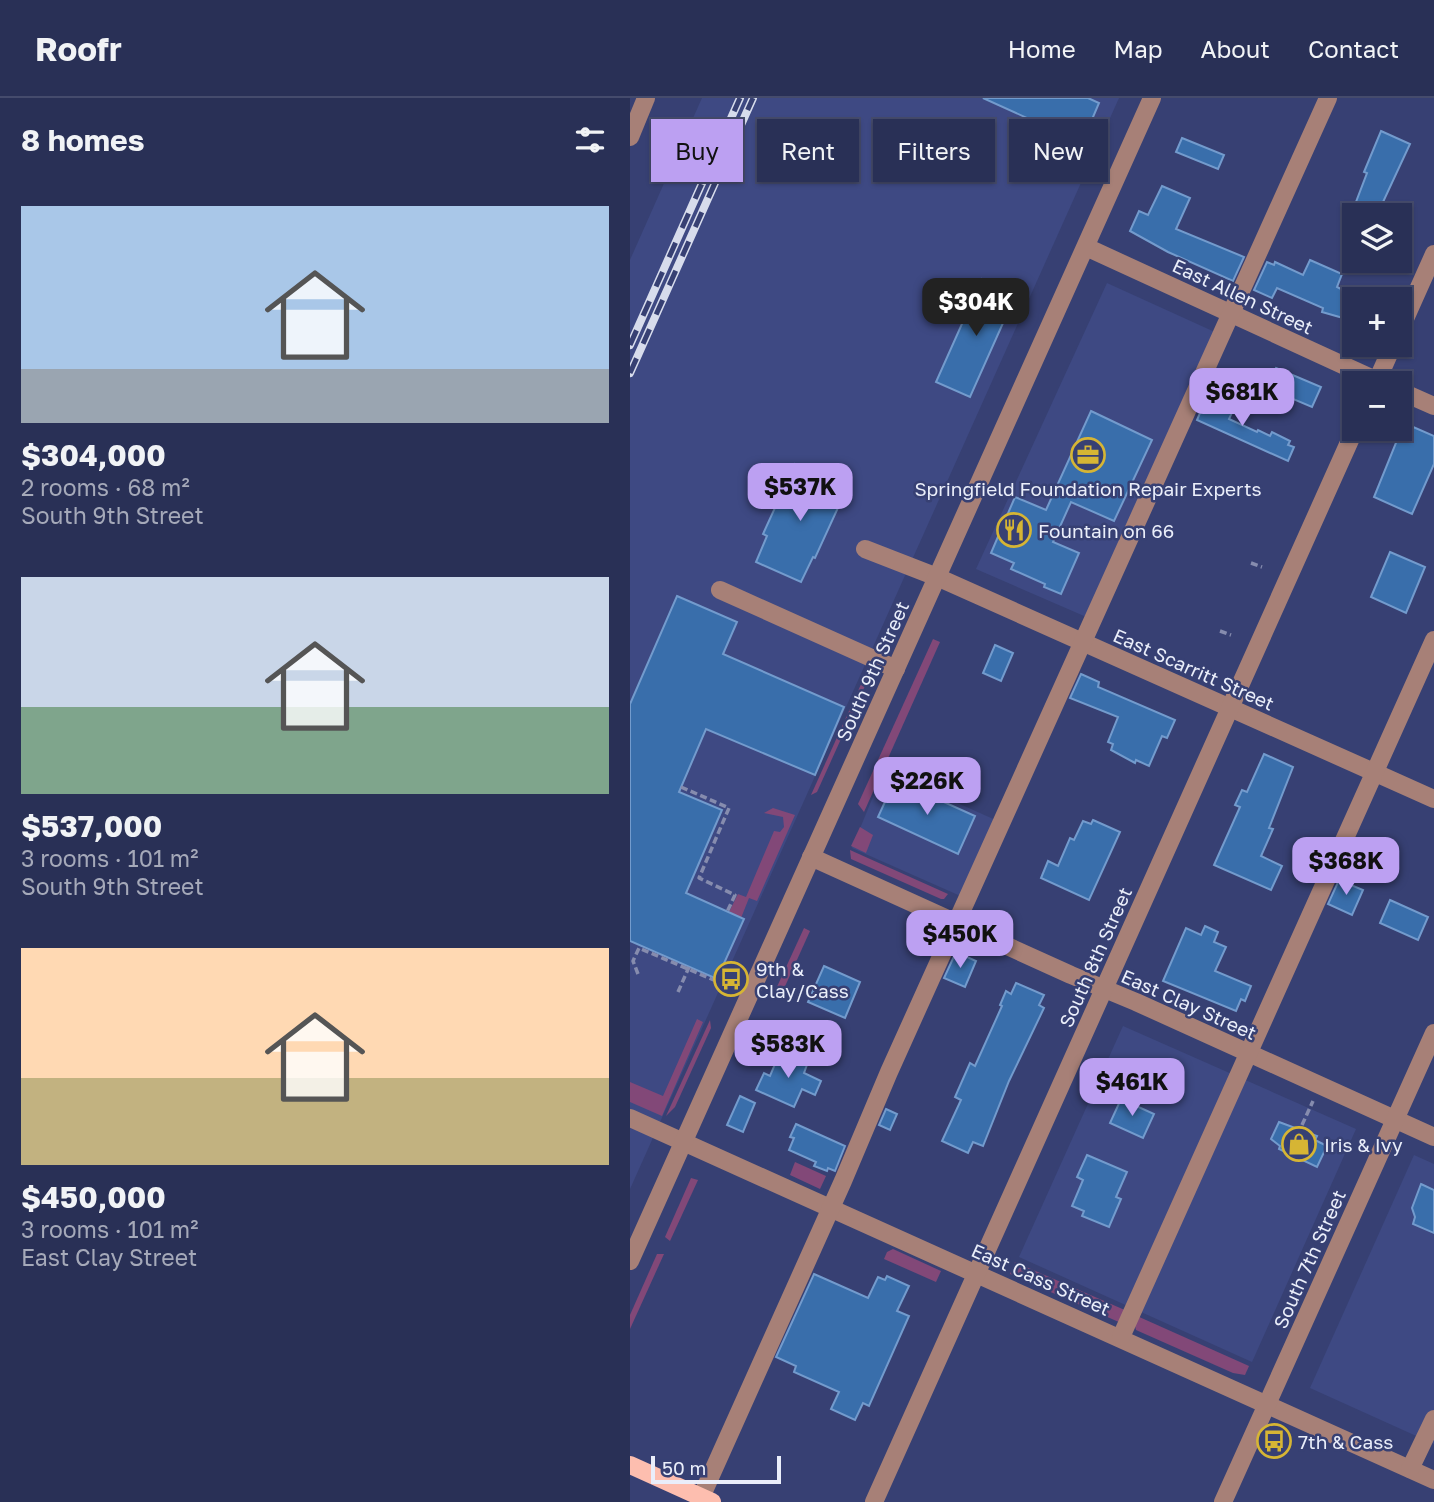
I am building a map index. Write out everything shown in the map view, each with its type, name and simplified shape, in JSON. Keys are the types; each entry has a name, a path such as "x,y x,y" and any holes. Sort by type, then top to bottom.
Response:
{"main road":[{"path":"630,1465 704,1500"}],"street":[{"path":"630,137 646,98"},
{"name":"South 9th Street","path":"630,1261 1153,98"},
{"path":"704,1500 956,923 1328,98"},
{"name":"East Allen Street","path":"1086,247 1354,371"},
{"path":"1412,303 1434,254"},
{"path":"1412,396 1434,406"},
{"name":"South 8th Street","path":"874,1502 1350,441"},
{"name":"East Scarritt Street","path":"864,549 937,577 1434,799"},
{"path":"720,590 896,669"},
{"path":"1121,1337 1434,640"},
{"name":"East Clay Street","path":"811,857 1434,1137"},
{"name":"South 7th Street","path":"1223,1502 1434,1033"},
{"name":"East Cass Street","path":"630,1118 1434,1480"},
{"path":"1410,1469 1434,1419"}],"path":[{"path":"1251,563 1262,567"},
{"path":"1220,631 1231,635"},
{"path":"681,787 729,808 699,878 735,895 727,912"},
{"path":"638,974 633,961 639,946 723,984"},
{"path":"678,992 689,968"},
{"path":"1302,1125 1312,1102"}],"shaded area":[{"path":"702,98 1119,98 1108,123 1108,119 1009,119 1009,182 1081,182 630,1189 630,260 665,182 743,182 743,119 693,119"},
{"path":"1107,283 1217,333 1091,619 976,569"},
{"path":"933,639 940,642 864,812 858,804"},
{"path":"867,671 869,677 817,792 811,795"},
{"path":"884,770 1000,822 965,898 852,848"},
{"path":"773,808 795,815 757,901 749,898 741,918 729,912 738,894 746,897 774,831 780,832 784,827 783,817 764,813"},
{"path":"860,827 873,835 866,853 851,846"},
{"path":"850,850 948,894 941,899 851,859"},
{"path":"804,928 810,931 782,993 776,989"},
{"path":"697,1019 703,1022 662,1116 630,1102 630,1082 663,1096"},
{"path":"710,1020 711,1028 675,1107 666,1116"},
{"path":"1123,1026 1356,1129 1252,1362 1019,1257"},
{"path":"1414,1155 1434,1164 1434,1444 1310,1388"},
{"path":"795,1162 826,1176 820,1189 790,1175"},
{"path":"691,1178 698,1180 670,1241 665,1237"},
{"path":"893,1249 941,1271 936,1282 884,1259 887,1252"},
{"path":"657,1254 664,1254 630,1329 630,1315"},
{"path":"1015,1262 1127,1311 1121,1323 1010,1274"},
{"path":"1137,1316 1249,1366 1245,1375 1233,1373 1136,1330"}],"building":[{"path":"983,98 1088,98 1099,103 1092,119 1029,119"},
{"path":"1381,131 1410,144 1383,203 1356,203 1367,173 1364,172"},
{"path":"1182,138 1224,155 1218,169 1176,152"},
{"path":"1162,186 1190,198 1176,229 1244,257 1233,281 1168,252 1130,231 1139,211 1148,215"},
{"path":"1310,260 1342,274 1337,287 1342,290 1342,318 1322,312 1323,308 1277,288 1272,298 1254,290 1267,262 1274,265 1275,262 1303,275"},
{"path":"982,279 1016,294 970,397 936,382"},
{"path":"1276,368 1321,387 1312,407 1267,388"},
{"path":"1208,394 1235,406 1229,419 1257,432 1258,430 1270,436 1272,432 1290,441 1288,445 1294,447 1288,461 1197,420"},
{"path":"1091,411 1152,440 1114,521 1071,502 1053,542 1079,553 1061,594 1011,569 1014,563 991,553 1015,497 1046,510"},
{"path":"1412,426 1434,436 1434,464 1412,514 1374,497 1397,441 1412,441"},
{"path":"795,464 847,488 801,582 756,562 767,536 763,534"},
{"path":"1390,552 1425,567 1406,613 1371,597"},
{"path":"677,596 737,622 723,654 844,707 815,775 706,729 679,792 722,810 686,893 744,919 717,979 630,941 630,704"},
{"path":"995,645 1013,653 1001,681 983,673"},
{"path":"1081,674 1099,682 1098,687 1175,720 1167,738 1162,736 1149,766 1136,760 1135,763 1111,750 1113,744 1108,742 1118,717 1070,698"},
{"path":"1264,754 1293,767 1269,828 1273,829 1261,856 1282,866 1271,890 1214,865 1240,807 1235,805 1242,790 1247,792"},
{"path":"895,780 975,816 958,854 878,817"},
{"path":"1093,820 1120,832 1089,900 1041,878 1048,861 1058,866 1070,838 1074,840 1083,821 1091,824"},
{"path":"1339,880 1363,890 1352,915 1328,904"},
{"path":"1390,900 1428,917 1418,940 1380,923"},
{"path":"1205,926 1218,932 1214,942 1226,947 1215,971 1251,986 1245,1001 1241,999 1236,1011 1163,981 1186,928 1201,935"},
{"path":"956,952 976,961 965,987 944,978"},
{"path":"824,966 860,982 845,1018 808,1002"},
{"path":"1016,983 1044,995 1039,1005 1044,1008 1009,1081 983,1146 973,1142 968,1153 942,1141 961,1100 955,1097 970,1063 975,1066 1006,991 1011,994"},
{"path":"781,1050 808,1062 804,1073 821,1081 815,1095 802,1089 794,1107 756,1090 764,1073 770,1076"},
{"path":"740,1096 755,1103 743,1132 727,1125"},
{"path":"1121,1099 1154,1114 1143,1138 1110,1123"},
{"path":"886,1109 897,1114 890,1130 879,1125"},
{"path":"1279,1122 1317,1136 1315,1140 1327,1146 1317,1167 1279,1149 1280,1146 1271,1139"},
{"path":"796,1124 845,1146 835,1171 814,1166 816,1162 789,1150 794,1138 790,1137"},
{"path":"1087,1155 1127,1172 1116,1197 1121,1199 1109,1227 1082,1216 1084,1211 1072,1206 1083,1180 1077,1177"},
{"path":"1421,1184 1434,1190 1434,1233 1413,1224 1415,1217 1412,1208"},
{"path":"814,1274 868,1298 878,1277 885,1280 887,1276 909,1286 897,1311 909,1316 869,1406 863,1403 855,1420 831,1409 839,1392 794,1372 796,1366 776,1357"}],"railway":[{"path":"630,345 740,98"},
{"path":"630,373 753,98"}],"place":[{"name":"Springfield Foundation Repair Experts","path":"1088,455"},
{"name":"Fountain on 66","path":"1014,530"},
{"name":"9th & Clay/Cass","path":"731,979"},
{"name":"Iris & Ivy","path":"1299,1144"},
{"name":"7th & Cass","path":"1274,1441"}]}
